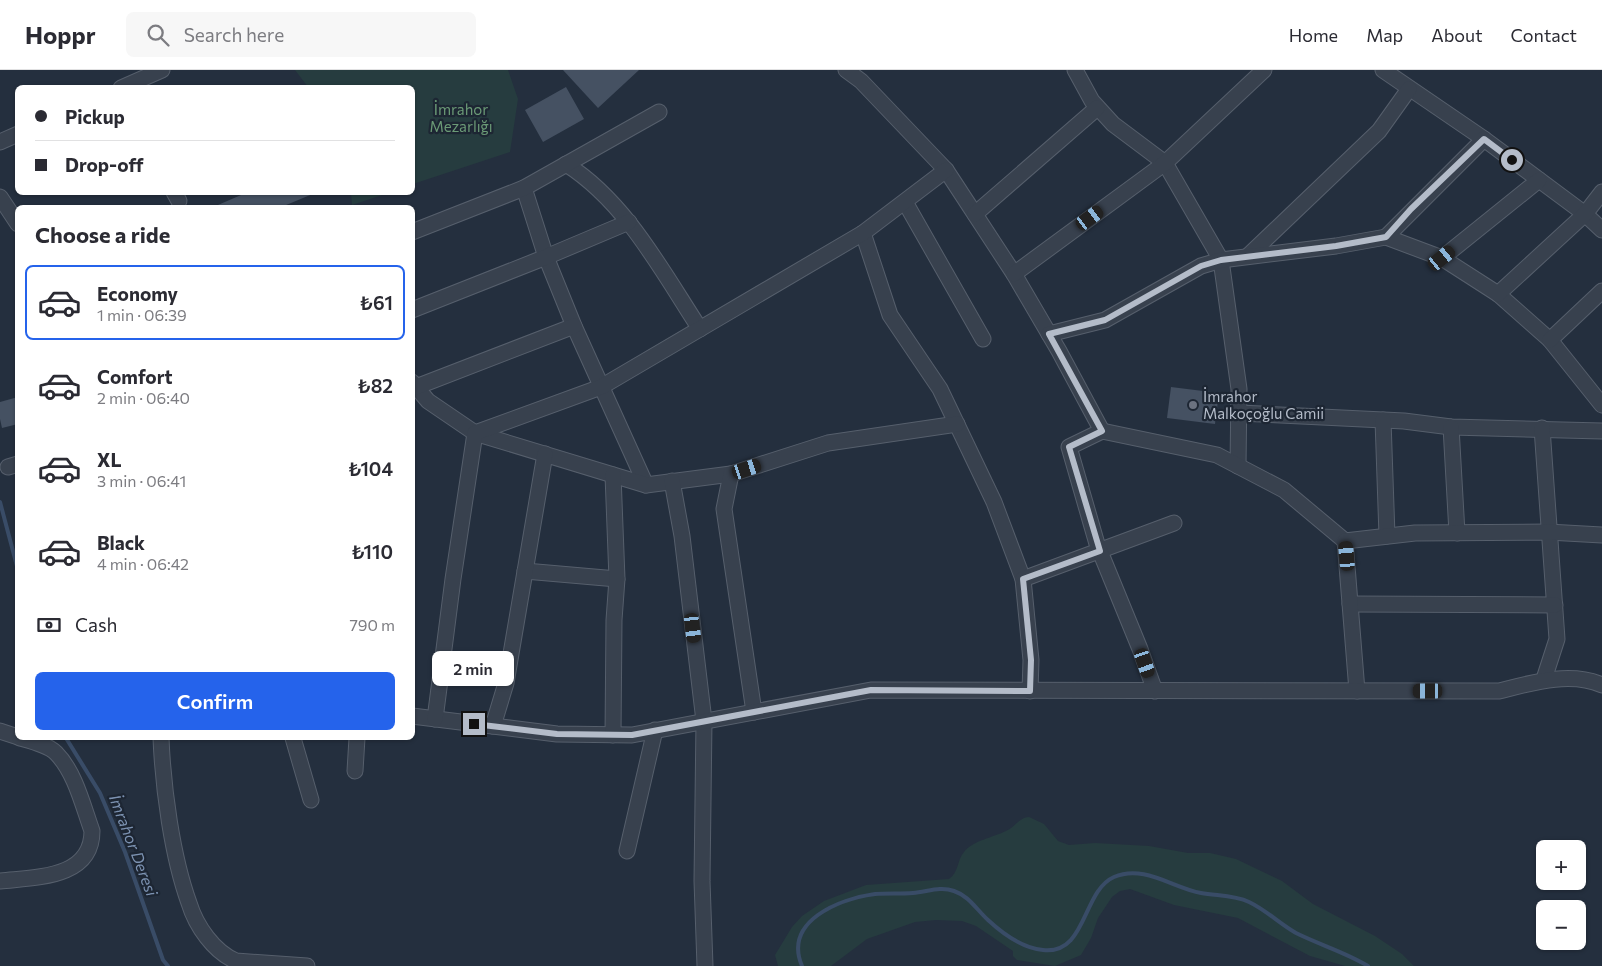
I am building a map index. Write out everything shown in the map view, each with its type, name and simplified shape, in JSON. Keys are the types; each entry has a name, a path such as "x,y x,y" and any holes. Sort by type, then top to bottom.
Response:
{"street":[{"path":"128,85 162,70"},
{"path":"846,70 861,80 946,170 1014,274 1102,431"},
{"path":"1075,70 1097,108 1113,124 1165,163 1221,260 1239,389 1238,466"},
{"path":"1014,274 1165,163 1264,70"},
{"path":"1383,70 1484,139 1585,214 1602,230"},
{"path":"1248,256 1379,131 1409,89"},
{"path":"975,214 1097,108"},
{"path":"415,231 524,188 659,112"},
{"path":"0,142 15,135"},
{"path":"1386,237 1411,209 1484,139"},
{"path":"566,164 584,176 629,222 700,329"},
{"path":"475,433 602,387 863,233 946,170"},
{"path":"1442,258 1540,180"},
{"path":"524,188 546,258 574,326 646,485"},
{"path":"1498,294 1585,214 1602,192"},
{"path":"0,197 15,220"},
{"path":"904,202 983,339"},
{"path":"415,309 546,258 629,222"},
{"path":"863,233 890,315 940,389 994,502 1023,579 1031,660 1030,691"},
{"path":"1049,334 1105,320 1201,266 1221,260 1336,246 1386,237 1442,258 1498,294 1550,340 1602,405"},
{"path":"1550,340 1602,291"},
{"path":"415,385 574,326"},
{"path":"415,386 428,401 475,433 646,485 731,474 828,443 957,424"},
{"path":"1239,414 1383,420 1451,427 1602,431"},
{"path":"1383,420 1387,536"},
{"path":"1451,427 1457,533"},
{"path":"1542,428 1557,639 1544,679"},
{"path":"1155,691 1140,648 1100,551 1069,447 1102,431 1217,455 1284,490 1345,541 1357,691"},
{"path":"435,719 453,579 475,433"},
{"path":"493,726 506,683 545,454"},
{"path":"731,474 724,509 754,712"},
{"path":"613,475 617,579 614,620 613,735"},
{"path":"672,482 682,536 704,721 702,882 705,966"},
{"path":"1023,579 1174,523"},
{"path":"1345,541 1415,533 1548,532 1602,535"},
{"path":"525,571 617,579"},
{"path":"1350,604 1555,605"},
{"path":"415,716 557,734 632,735 871,690 1499,691 1544,679 1591,680 1602,685"},
{"path":"627,851 655,730"},
{"path":"0,731 15,736"},
{"path":"0,881 53,874 71,868 83,859 89,850 92,840 92,830 71,775 55,752 28,740"},
{"path":"161,740 174,849 189,905 208,938 226,957 236,961 307,966"},
{"path":"294,740 310,800"},
{"path":"355,771 357,740"}],"green space":[{"name":"İmrahor Mezarlığı","path":"295,70 508,70 518,99 510,152 415,183 415,85 306,85"},
{"path":"351,195 382,195 352,205"},
{"path":"1029,817 1044,824 1058,841 1069,845 1095,843 1149,846 1188,853 1210,853 1236,859 1282,881 1313,904 1375,936 1402,954 1414,966 1345,966 1310,956 1238,918 1174,905 1130,889 1120,891 1112,897 1098,918 1091,938 1081,955 1055,966 1017,960 1013,956 1013,951 976,926 962,921 936,920 915,922 867,939 831,966 778,966 775,955 792,927 802,916 824,901 866,885 949,879 955,873 962,855 968,848 1009,829 1022,819"}],"building":[{"path":"563,70 639,70 598,108"},
{"path":"566,87 584,119 543,142 525,110"},
{"path":"241,195 310,195 286,205 218,205"},
{"name":"İmrahor Malkoçoğlu Camii","path":"1171,387 1219,393 1215,424 1167,418"},
{"path":"15,398 15,425 2,428 0,402"}],"waterway":[{"name":"İmrahor Deresi","path":"0,502 15,559"},
{"name":"İmrahor Deresi","path":"67,740 100,793 125,852 163,960 168,966"},
{"path":"802,966 798,950 800,936 807,925 831,907 846,901 875,894 913,893 939,889 954,891 964,896 994,925 1020,943 1035,949 1057,949 1068,943 1076,933 1104,884 1114,877 1136,873 1158,878 1201,893 1231,897 1249,902 1296,933 1368,966"}],"place":[{"name":"İmrahor Malkoçoğlu Camii","path":"1193,405"}],"route":[{"path":"474,724 557,734 632,735 871,690 1030,691 1031,660 1023,579 1100,551 1096,544 1069,447 1102,431 1049,334 1105,320 1201,266 1221,260 1336,246 1386,237 1411,209 1484,139 1512,160"}]}
